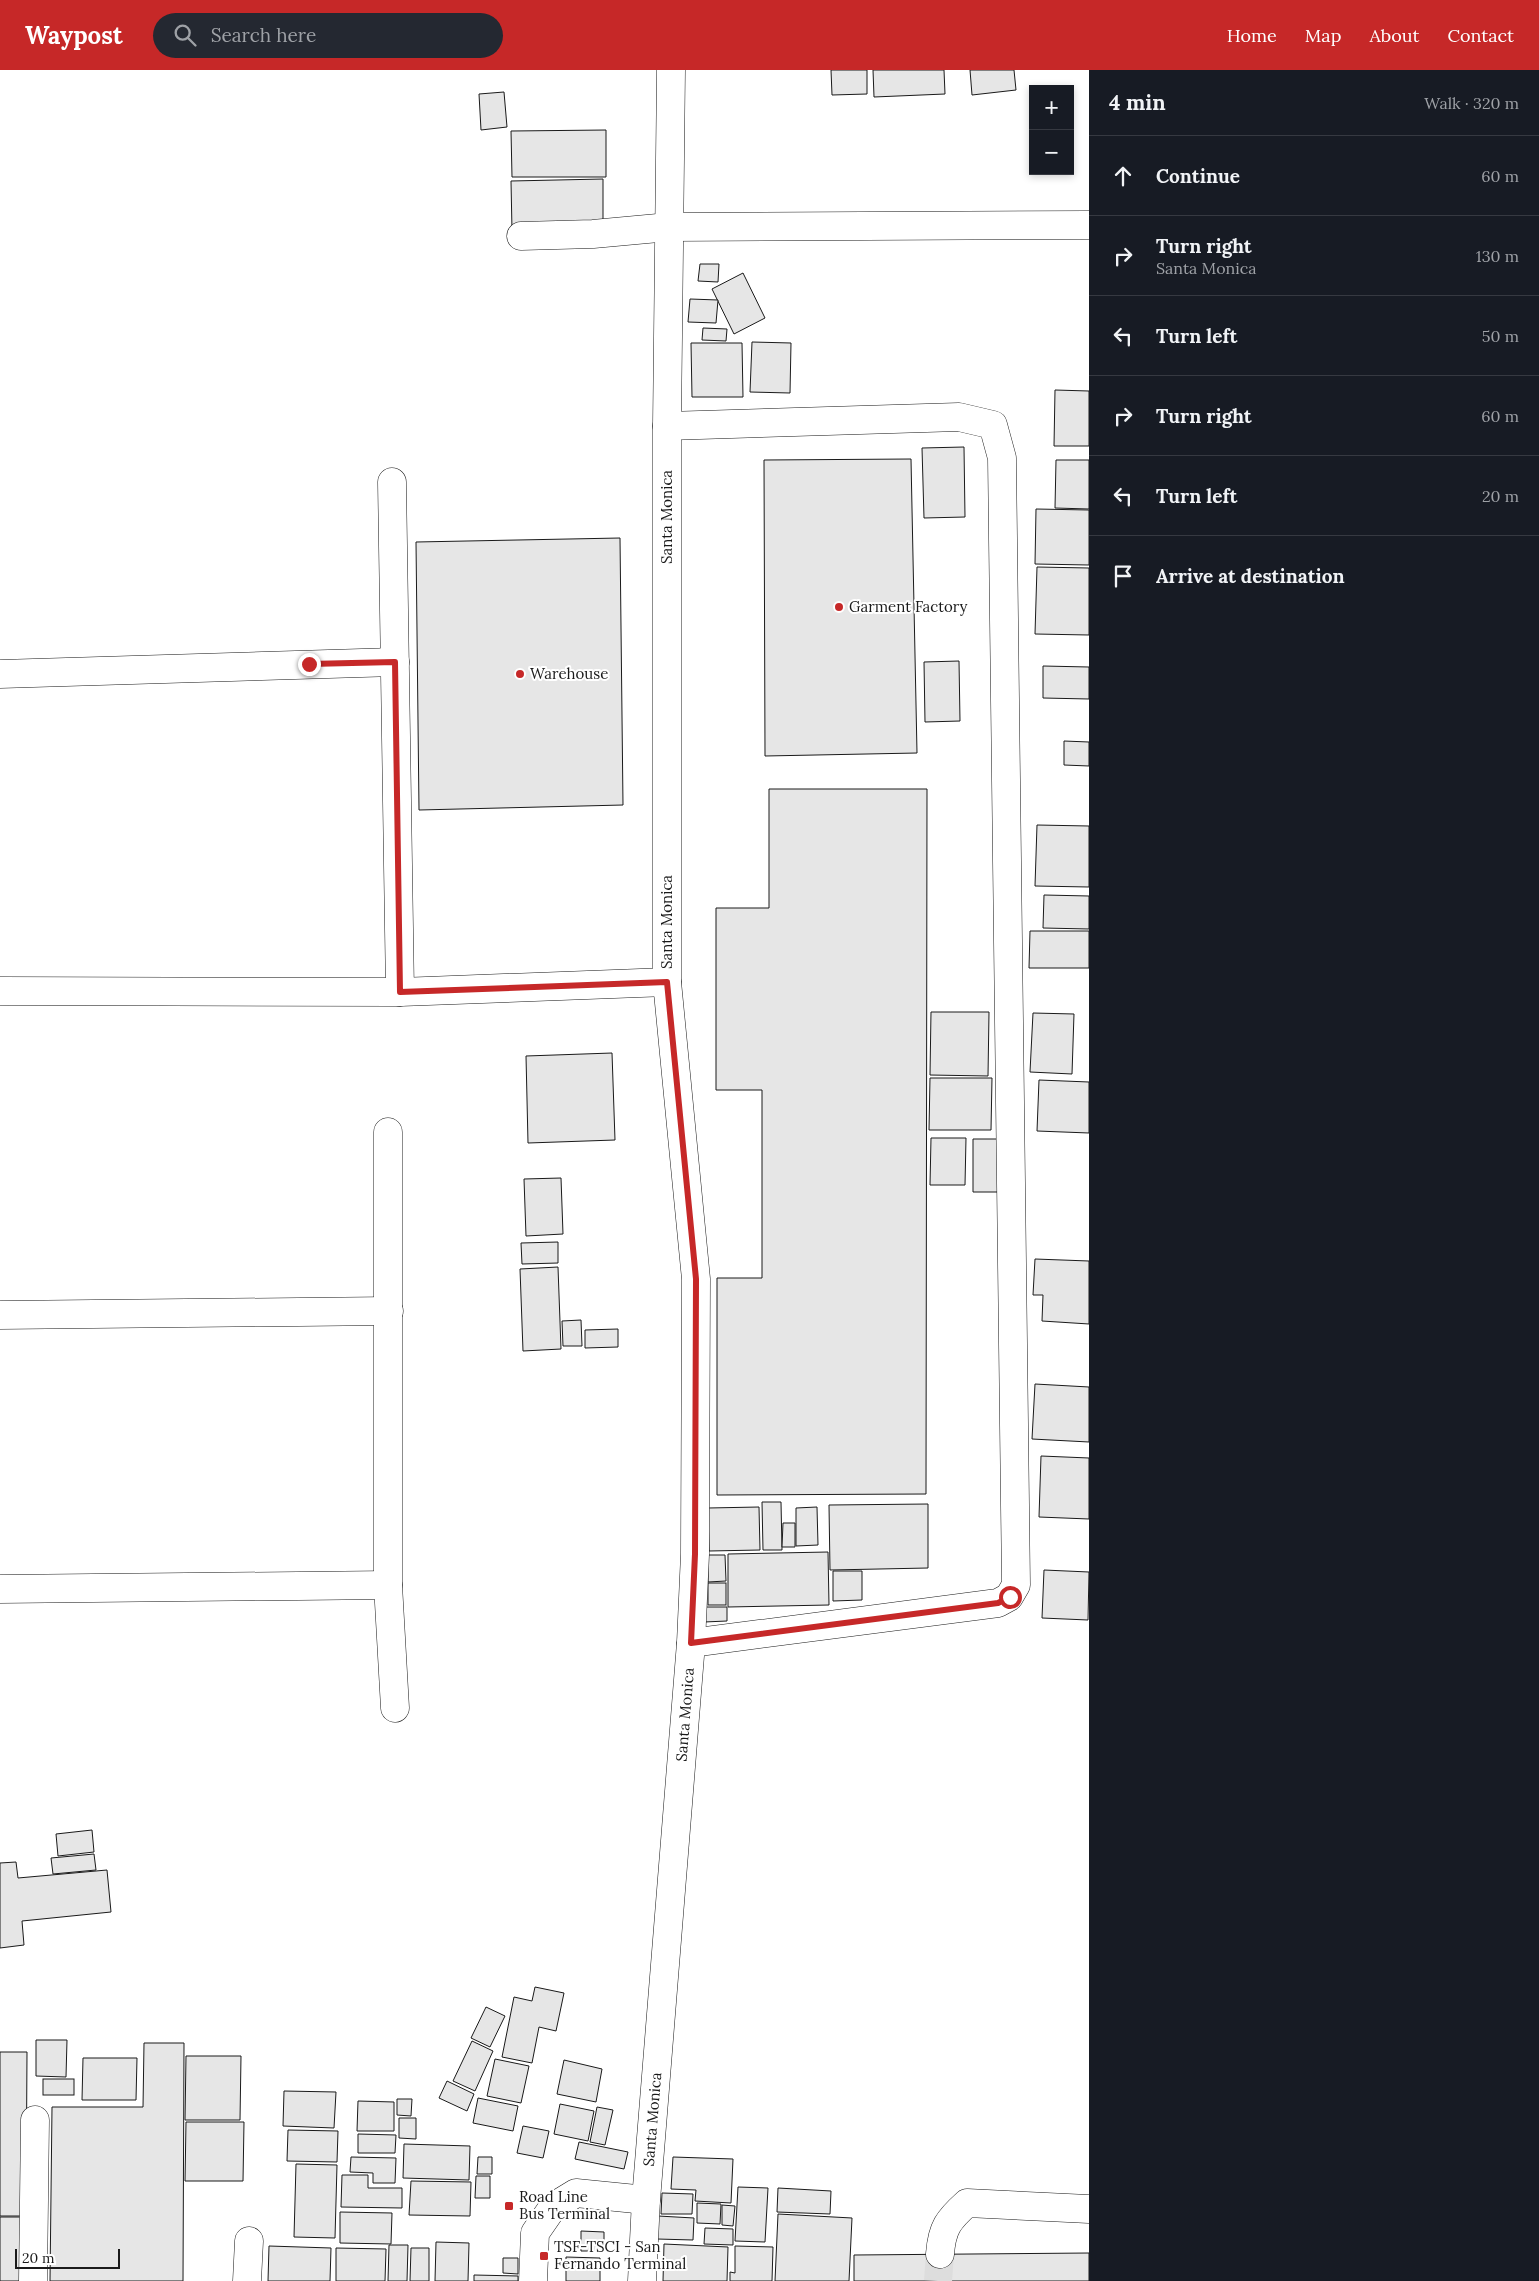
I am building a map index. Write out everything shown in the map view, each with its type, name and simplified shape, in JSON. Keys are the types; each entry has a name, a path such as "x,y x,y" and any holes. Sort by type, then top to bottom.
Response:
{"street":[{"name":"Santa Monica","path":"642,2281 646,2200 691,1643 695,1554 696,1279 667,982 671,70"},
{"path":"521,236 593,234 669,227 1089,225"},
{"path":"668,426 958,417 993,426 1002,458 1016,1585 1010,1597 998,1603 691,1643"},
{"path":"392,482 400,992"},
{"path":"0,674 395,662"},
{"path":"0,991 400,992 667,982"},
{"path":"388,1132 388,1585 395,1708"},
{"path":"0,1315 389,1310"},
{"path":"0,1589 388,1585"},
{"path":"34,2281 36,2120"},
{"path":"534,2281 535,2233 553,2207 576,2193 646,2200"},
{"path":"940,2254 941,2241 949,2220 967,2203 1089,2209"},
{"path":"247,2281 249,2241"}],"building":[{"path":"831,70 867,70 867,94 832,95"},
{"path":"873,70 944,70 945,94 874,97"},
{"path":"970,70 1014,70 1016,90 972,95"},
{"path":"504,92 507,127 481,130 479,94"},
{"path":"606,130 606,177 512,177 511,131"},
{"path":"603,179 603,229 512,231 511,181"},
{"path":"700,264 719,264 718,282 698,281"},
{"path":"743,273 765,318 734,334 712,289"},
{"path":"690,299 718,300 716,323 688,322"},
{"path":"703,328 727,329 726,341 702,340"},
{"path":"752,342 791,343 790,393 750,392"},
{"path":"691,343 742,343 743,397 692,397"},
{"path":"1055,390 1089,391 1089,446 1054,446"},
{"path":"964,447 965,517 924,518 922,448"},
{"name":"Garment Factory","path":"911,459 917,753 765,756 764,460"},
{"path":"1056,460 1089,460 1089,509 1055,508"},
{"path":"1036,509 1089,510 1089,565 1035,564"},
{"name":"Warehouse","path":"620,538 623,805 419,810 416,542"},
{"path":"1037,567 1089,568 1089,635 1035,634"},
{"path":"959,661 960,721 925,722 924,662"},
{"path":"1043,666 1089,667 1089,699 1043,698"},
{"path":"1064,741 1089,742 1089,766 1064,765"},
{"path":"769,789 927,789 926,1494 717,1495 717,1278 762,1278 762,1090 716,1090 716,908 769,908"},
{"path":"1037,825 1089,826 1089,887 1035,886"},
{"path":"1044,895 1089,896 1089,929 1043,928"},
{"path":"1030,931 1089,931 1089,968 1029,968"},
{"path":"931,1012 989,1012 988,1076 930,1075"},
{"path":"1033,1013 1074,1014 1072,1074 1030,1072"},
{"path":"612,1053 615,1140 528,1143 526,1056"},
{"path":"930,1078 992,1078 991,1130 929,1130"},
{"path":"1039,1080 1089,1082 1089,1133 1037,1131"},
{"path":"931,1138 966,1138 965,1185 930,1185"},
{"path":"973,1139 1000,1139 999,1192 973,1192"},
{"path":"561,1178 563,1234 526,1236 524,1179"},
{"path":"558,1242 558,1263 522,1264 521,1243"},
{"path":"1035,1259 1089,1261 1089,1324 1042,1321 1043,1295 1033,1295"},
{"path":"558,1267 561,1349 523,1351 520,1269"},
{"path":"581,1320 582,1346 563,1346 562,1321"},
{"path":"618,1329 618,1347 585,1348 585,1330"},
{"path":"1035,1384 1089,1387 1089,1442 1032,1439"},
{"path":"1041,1456 1089,1458 1089,1519 1039,1517"},
{"path":"762,1502 781,1502 782,1550 763,1550"},
{"path":"928,1504 928,1568 830,1570 829,1505"},
{"path":"759,1507 760,1550 709,1551 708,1508"},
{"path":"817,1507 818,1545 796,1546 796,1508"},
{"path":"783,1523 795,1523 795,1547 782,1547"},
{"path":"828,1552 829,1605 728,1607 728,1554"},
{"path":"708,1555 725,1555 726,1581 708,1582"},
{"path":"1044,1570 1089,1572 1088,1620 1042,1618"},
{"path":"833,1571 862,1571 862,1600 833,1601"},
{"path":"708,1583 726,1583 726,1605 708,1605"},
{"path":"704,1607 727,1607 727,1621 704,1622"},
{"path":"92,1830 94,1852 58,1856 56,1834"},
{"path":"94,1854 96,1870 53,1874 51,1858"},
{"path":"16,1862 18,1878 107,1870 111,1912 22,1921 24,1945 0,1948 0,1863"},
{"path":"535,1987 564,1993 556,2031 539,2027 532,2063 502,2057 514,1997 532,2001"},
{"path":"486,2007 505,2016 490,2047 471,2038"},
{"path":"36,2040 67,2040 66,2077 36,2076"},
{"path":"472,2041 493,2051 475,2091 453,2081"},
{"path":"144,2043 184,2043 183,2281 50,2281 52,2107 143,2107"},
{"path":"0,2052 27,2052 26,2216 0,2216"},
{"path":"186,2056 241,2056 240,2120 185,2120"},
{"path":"83,2058 137,2058 136,2100 82,2100"},
{"path":"495,2059 529,2066 521,2103 487,2096"},
{"path":"564,2060 602,2069 596,2102 557,2094"},
{"path":"43,2079 74,2079 74,2095 43,2095"},
{"path":"447,2081 474,2094 467,2111 439,2098"},
{"path":"284,2091 336,2092 334,2128 283,2126"},
{"path":"478,2098 518,2106 513,2131 473,2123"},
{"path":"397,2099 412,2099 411,2116 397,2115"},
{"path":"358,2101 394,2102 394,2131 357,2131"},
{"path":"560,2104 594,2111 588,2141 554,2134"},
{"path":"597,2107 613,2110 605,2145 590,2142"},
{"path":"399,2118 416,2118 416,2139 399,2138"},
{"path":"186,2122 244,2122 243,2181 185,2181"},
{"path":"523,2126 549,2131 543,2158 517,2153"},
{"path":"288,2130 338,2131 337,2162 287,2161"},
{"path":"358,2134 396,2135 395,2153 358,2153"},
{"path":"579,2142 628,2152 624,2169 575,2159"},
{"path":"404,2144 470,2146 469,2180 403,2178"},
{"path":"351,2157 396,2158 395,2183 373,2183 373,2173 350,2172"},
{"path":"478,2157 492,2157 492,2174 477,2174"},
{"path":"673,2157 733,2159 731,2203 695,2201 696,2190 671,2189"},
{"path":"296,2164 337,2165 335,2238 294,2237"},
{"path":"342,2175 368,2175 368,2188 402,2188 402,2208 341,2207"},
{"path":"476,2176 490,2176 490,2198 475,2198"},
{"path":"411,2181 471,2182 470,2216 409,2215"},
{"path":"738,2187 768,2188 765,2242 735,2241"},
{"path":"778,2188 831,2191 830,2214 777,2212"},
{"path":"662,2193 693,2194 692,2214 661,2214"},
{"path":"697,2203 721,2204 720,2224 697,2223"},
{"path":"722,2205 735,2206 733,2226 722,2225"},
{"path":"340,2212 392,2213 391,2244 340,2243"},
{"path":"778,2214 852,2218 849,2281 775,2281"},
{"path":"658,2216 694,2218 693,2240 657,2239"},
{"path":"0,2217 24,2217 24,2281 0,2281"},
{"path":"705,2228 733,2229 733,2245 704,2244"},
{"path":"581,2231 604,2232 604,2251 581,2251"},
{"path":"436,2242 469,2243 468,2281 435,2281"},
{"path":"664,2244 728,2247 727,2281 663,2281"},
{"path":"389,2245 408,2245 407,2281 388,2281"},
{"path":"269,2246 331,2248 330,2281 268,2281"},
{"path":"735,2246 773,2247 772,2281 730,2281 730,2272 735,2273"},
{"path":"336,2248 386,2249 385,2281 336,2281"},
{"path":"411,2248 429,2248 429,2281 410,2281"},
{"path":"1089,2253 1089,2281 854,2281 854,2255"},
{"path":"566,2257 600,2258 600,2281 566,2281"},
{"path":"503,2258 518,2258 518,2274 503,2273"},
{"path":"474,2275 518,2276 518,2281 474,2281"}],"tunnel":[{"path":"938,2281 940,2254"}],"place":[{"name":"Garment Factory","path":"839,607"},
{"name":"Warehouse","path":"520,674"},
{"name":"Road Line Bus Terminal","path":"509,2206"},
{"name":"TSF-TSCI - San Fernando Terminal","path":"544,2256"}],"route":[{"path":"309,664 395,662 400,992 667,982 696,1279 695,1554 691,1643 998,1603 1010,1597"}]}
